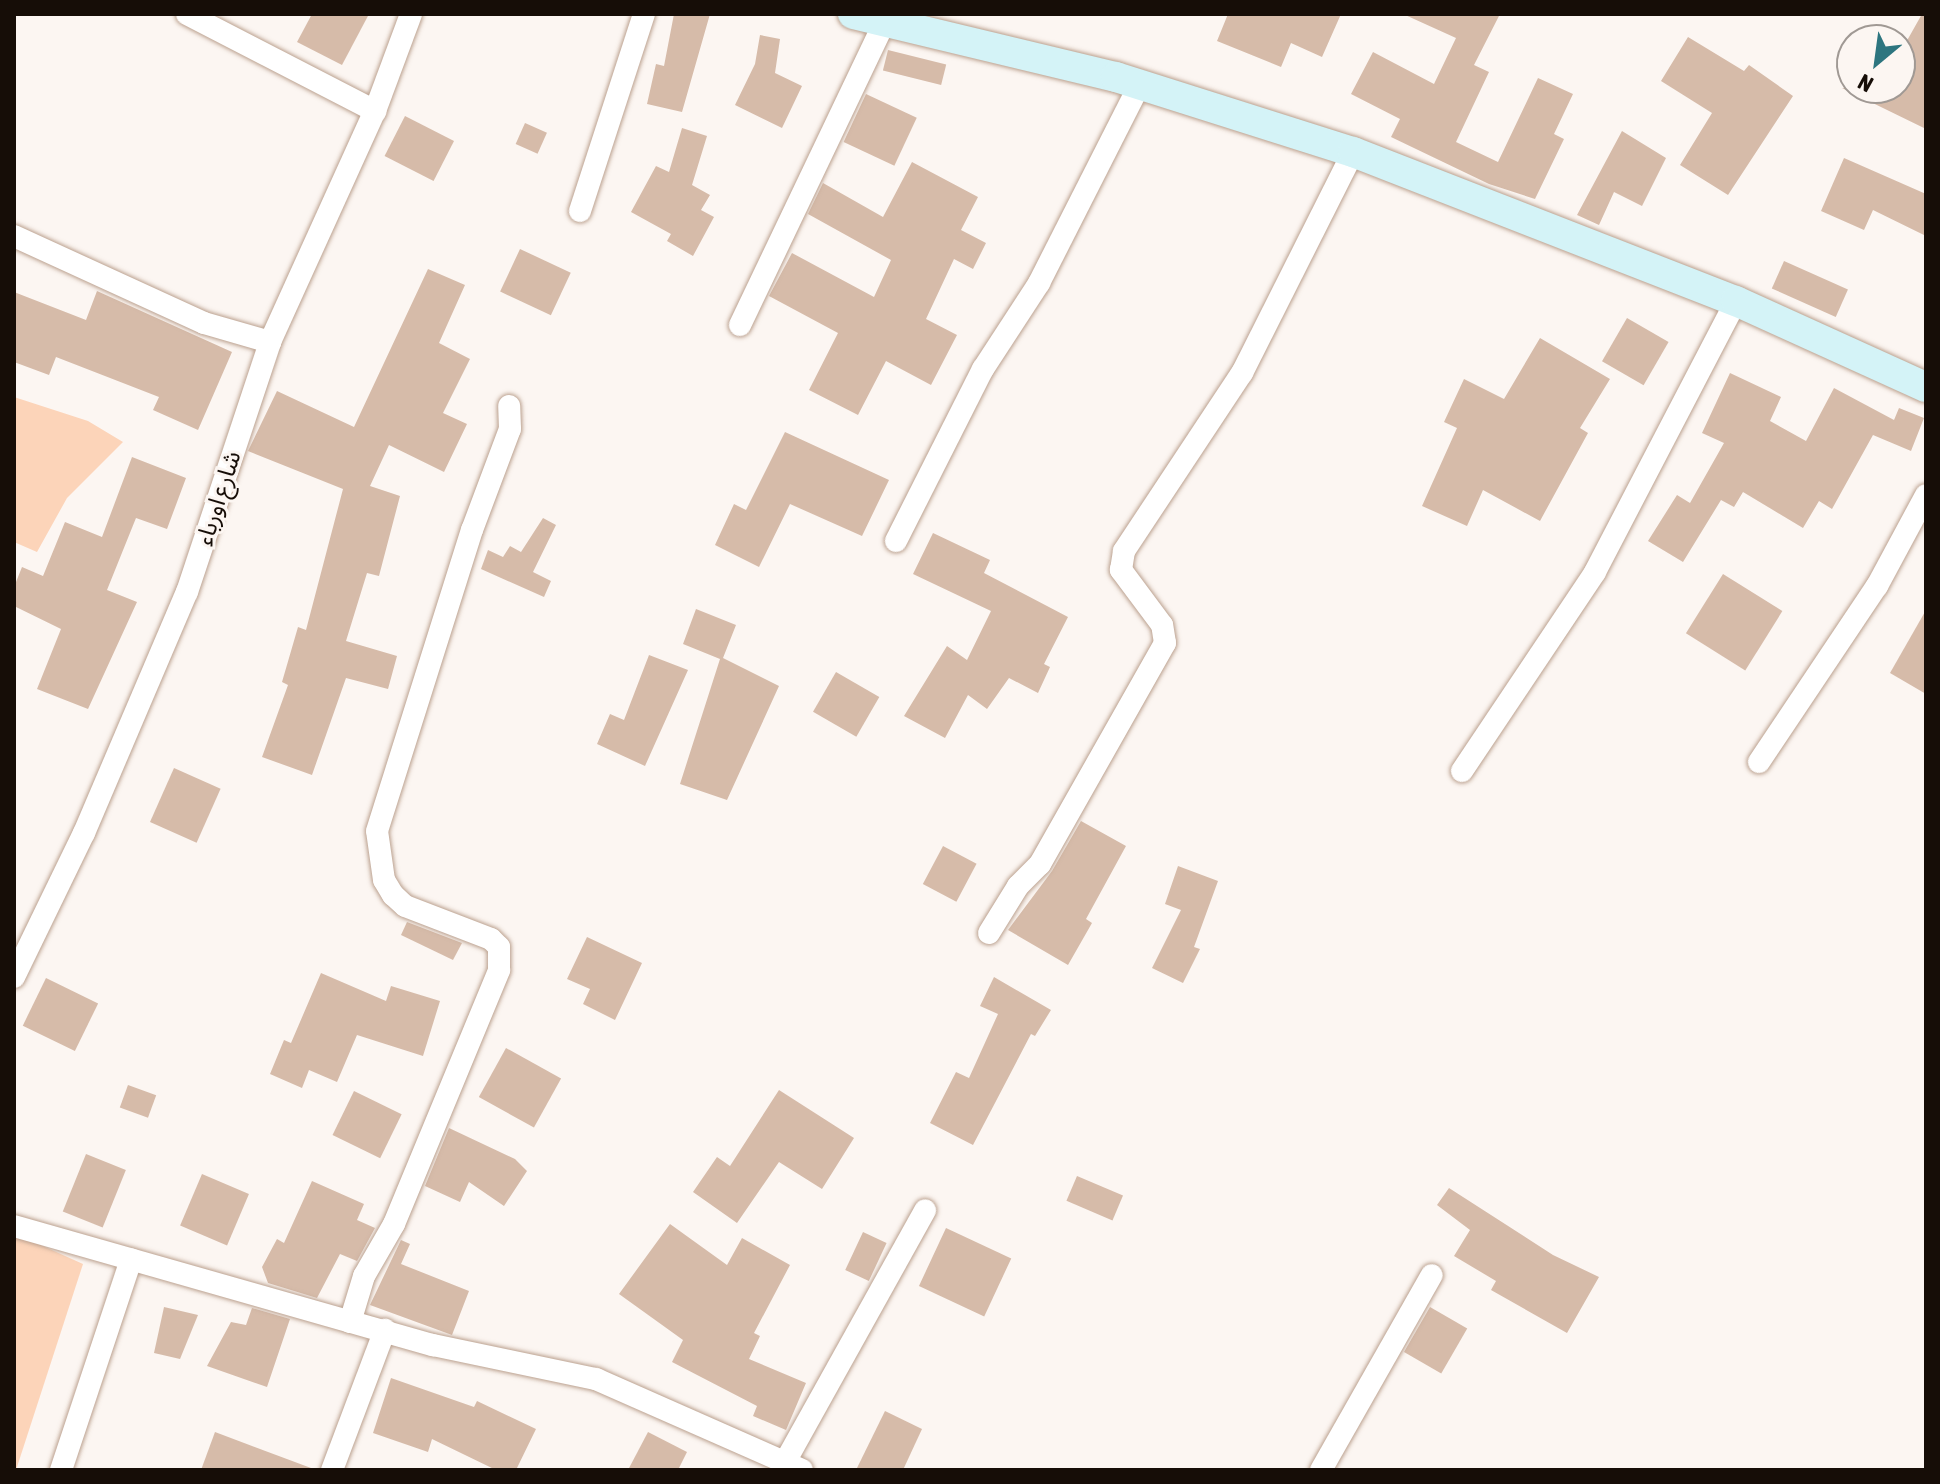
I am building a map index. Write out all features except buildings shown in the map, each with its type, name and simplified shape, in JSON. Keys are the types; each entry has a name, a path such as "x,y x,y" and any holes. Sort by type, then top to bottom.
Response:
{"street":[{"path":"187,14 375,111"},
{"name":"شارع اورباء","path":"14,977 84,833 187,592 270,342 375,111 411,14"},
{"path":"580,211 644,14"},
{"path":"853,14 1140,84 1353,152 1736,301 1926,387"},
{"path":"740,325 885,21"},
{"path":"896,541 983,369 1039,283 1140,84"},
{"path":"989,933 1018,886 1040,864 1165,643 1162,625 1121,570 1124,551 1242,373 1353,152"},
{"path":"14,236 204,323 270,342"},
{"path":"1462,771 1607,551 1736,301"},
{"path":"350,1322 364,1276 394,1224 499,970 499,947 491,939 405,906 393,895 384,880 377,831 472,530 510,429 509,406"},
{"path":"1759,762 1877,586 1926,495"},
{"path":"14,1226 350,1322 500,1361 596,1379 794,1466 925,1210"},
{"path":"61,1470 131,1259"},
{"path":"1321,1470 1432,1275"},
{"path":"332,1470 385,1330"}],"shaded area":[{"path":"14,397 88,421 123,442 67,498 37,552 14,542"},
{"path":"14,1233 83,1264 16,1470 14,1470"}]}
